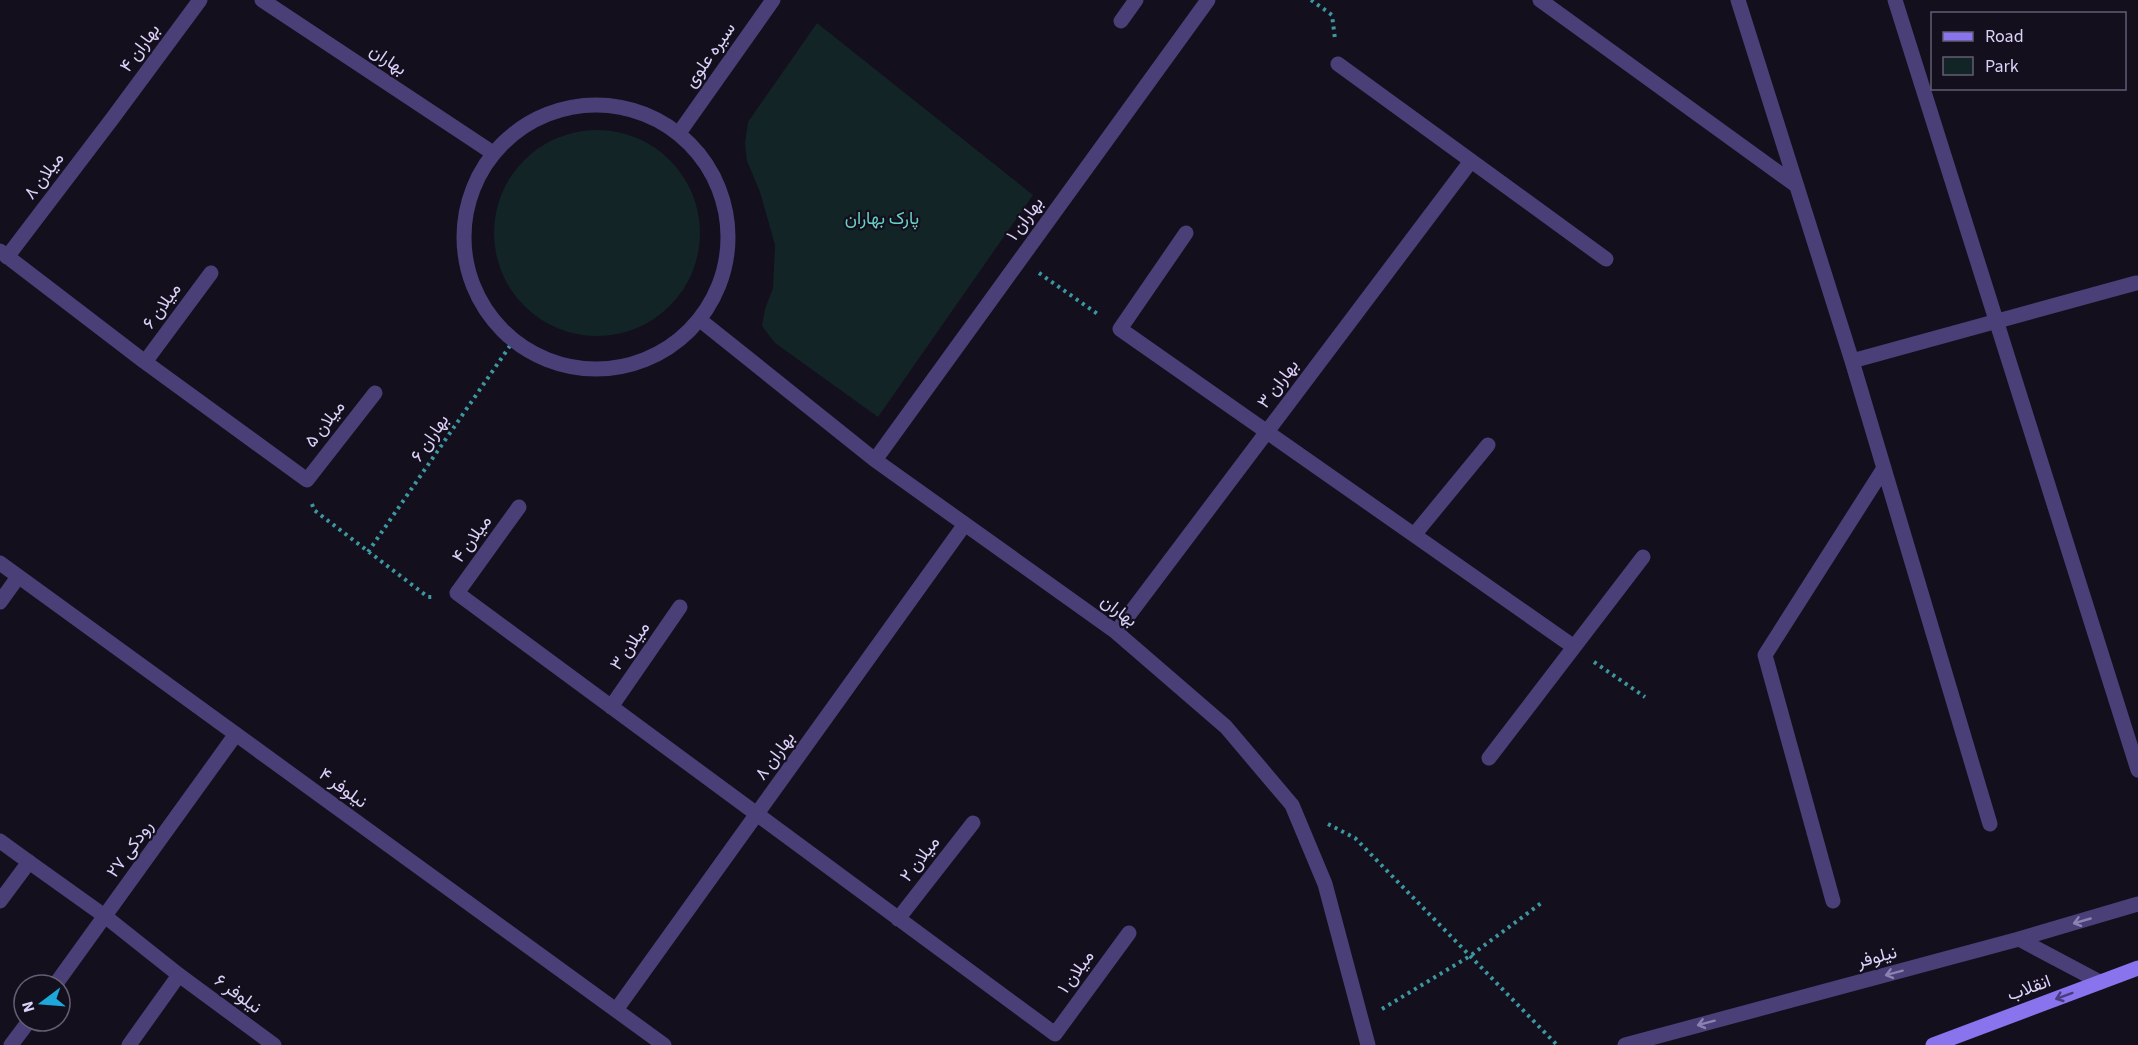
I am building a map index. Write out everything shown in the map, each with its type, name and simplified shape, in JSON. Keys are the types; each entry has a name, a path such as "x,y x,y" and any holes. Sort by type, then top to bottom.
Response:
{"main road":[{"name":"انقلاب","path":"1933,1045 2138,968"}],"street":[{"name":"بهاران ۴","path":"112,119 200,0"},
{"name":"بهاران","path":"262,0 493,153"},
{"name":"سیره علوی","path":"679,133 773,0"},
{"path":"1121,21 1136,0"},
{"name":"بهاران ۱","path":"875,460 1208,0"},
{"path":"1540,0 1797,186"},
{"path":"1738,0 1852,361 1990,824"},
{"path":"1895,0 2138,770"},
{"path":"1338,64 1606,259"},
{"path":"603,104 643,113 679,133 707,164 724,202 729,243 720,284 700,320 669,348 631,365 590,369 550,361 514,340 486,310 469,271 464,230 472,189 493,153 524,125 561,108 603,104"},
{"name":"میلان ۸","path":"3,254 112,119"},
{"name":"بهاران ۳","path":"1116,632 1471,160"},
{"path":"1186,233 1120,329 1574,647"},
{"path":"3,254 145,362 307,480"},
{"name":"میلان ۶","path":"145,362 211,273"},
{"path":"1852,361 2136,283"},
{"name":"بهاران","path":"700,320 875,460 1116,632 1226,727 1292,805 1325,884 1368,1045"},
{"name":"میلان ۵","path":"307,480 375,393"},
{"path":"1414,535 1488,445"},
{"path":"1833,901 1765,655 1884,468"},
{"name":"میلان ۴","path":"457,593 519,507"},
{"name":"بهاران ۸","path":"616,1011 965,524"},
{"path":"1489,758 1642,557"},
{"name":"نیلوفر ۴","path":"0,563 664,1045"},
{"path":"0,602 18,577"},
{"path":"457,593 898,919"},
{"name":"میلان ۳","path":"612,707 680,608"},
{"name":"رودکی ۲۷","path":"65,973 236,734"},
{"name":"میلان ۲","path":"898,919 973,823"},
{"name":"نیلوفر ۶","path":"0,841 106,917 179,975 274,1045"},
{"path":"0,901 29,862"},
{"name":"نیلوفر","path":"1625,1045 2019,939 2138,904"},
{"name":"میلان ۱","path":"898,919 1055,1034 1129,933"},
{"path":"2019,939 2100,982"},
{"path":"129,1045 179,975"}],"path":[{"path":"1311,0 1332,15 1338,64"},
{"path":"1020,259 1120,329"},
{"name":"بهاران ۶","path":"368,552 514,340"},
{"path":"307,480 314,510 368,552 428,597 457,593"},
{"path":"1574,647 1645,697"},
{"path":"1292,805 1355,838 1557,1045"},
{"path":"1362,1021 1470,956 1544,901"}],"green space":[{"name":"پارک بهاران","path":"817,23 1033,195 878,417 775,343 762,326 765,309 773,288 775,245 760,192 747,161 745,143 748,122"},
{"path":"597,130 617,132 636,138 662,154 676,168 692,194 698,213 700,233 698,253 692,272 676,298 662,312 636,328 617,334 597,336 577,334 558,328 532,312 518,298 502,272 496,253 494,233 496,213 502,194 518,168 532,154 558,138 577,132"}]}
